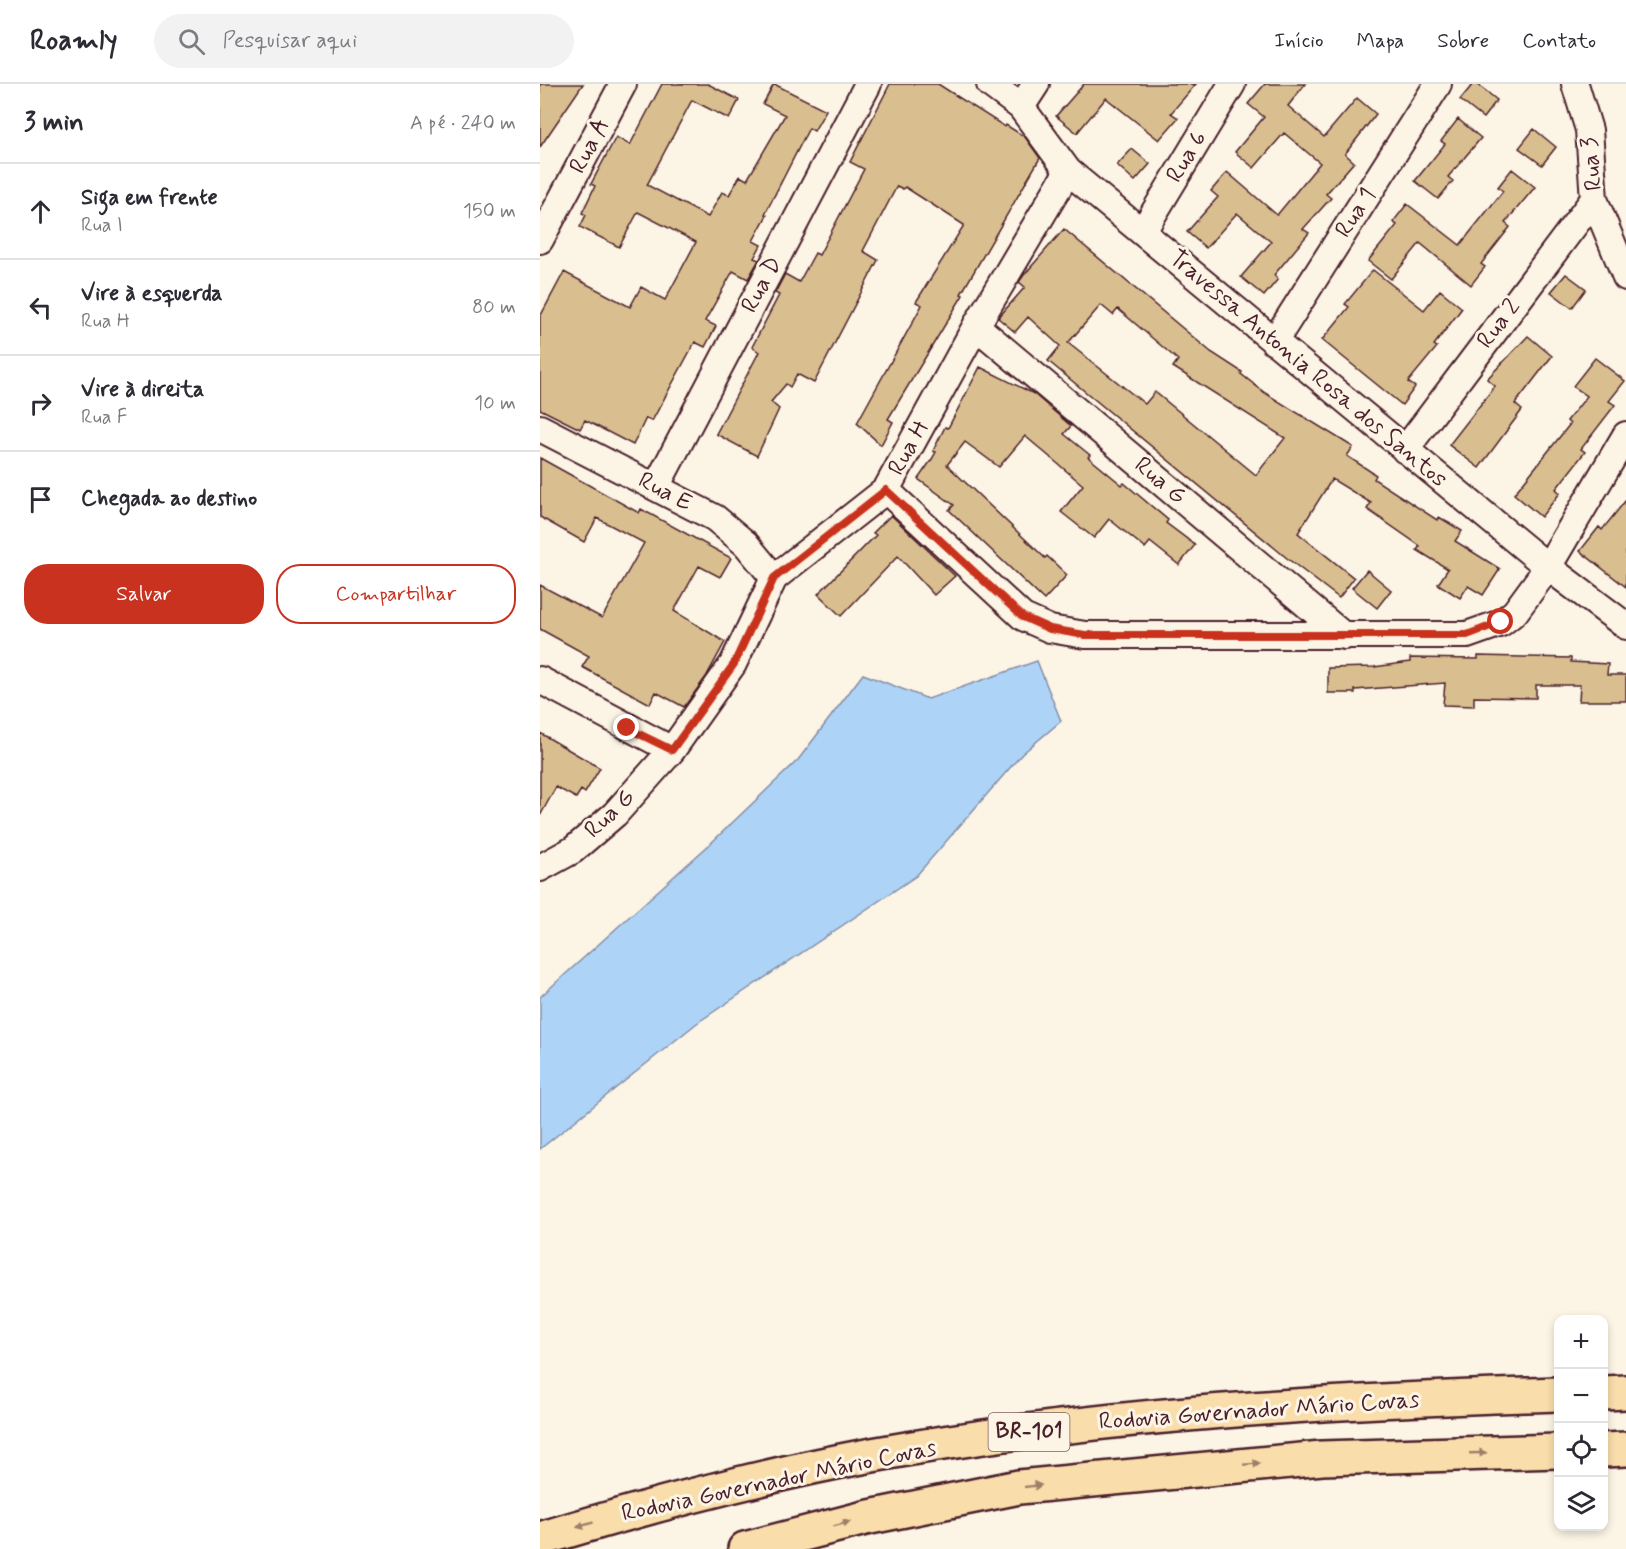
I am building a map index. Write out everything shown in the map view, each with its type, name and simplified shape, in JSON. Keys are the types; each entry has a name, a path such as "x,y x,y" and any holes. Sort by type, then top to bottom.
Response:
{"highway":[{"path":"1608,1393 1626,1392"},
{"name":"Rodovia Governador Mário Covas","path":"540,1539 658,1503 871,1455 1068,1426 1434,1398 1554,1394"},
{"path":"1608,1450 1626,1449"},
{"name":"BR-101","path":"745,1549 865,1518 1019,1487 1322,1458 1554,1451"}],"street":[{"name":"Rua A","path":"540,240 623,84"},
{"name":"Rua D","path":"656,487 868,84"},
{"name":"Travessa Antonia Rosa dos Santos","path":"990,84 1021,107 1068,171 1548,567 1626,626"},
{"path":"1021,107 1036,84"},
{"name":"Rua 6","path":"1143,231 1232,84"},
{"name":"Rua 1","path":"1274,342 1438,84"},
{"name":"Rua 3","path":"1575,84 1589,130 1594,199 1626,277"},
{"name":"Rua H","path":"672,750 734,664 774,578 886,490 976,326 1068,171"},
{"name":"Rua 2","path":"1405,450 1594,199"},
{"name":"Rua G","path":"976,326 1344,636"},
{"name":"Rua E","path":"540,428 715,518 746,544 774,578"},
{"path":"886,490 1023,617 1050,629 1085,635 1467,635 1486,630 1515,612 1548,567 1626,435"},
{"path":"540,680 672,750"},
{"name":"Rua G","path":"540,868 573,850 615,814 672,750"}],"water":[{"path":"1037,661 1061,721 1022,754 916,876 697,1023 540,1149 540,997 710,844 798,760 863,674 928,699"}],"building":[{"path":"540,84 583,84 540,147"},
{"path":"662,84 708,84 739,100 729,119 692,100 647,185 708,217 722,192 729,195 740,176 747,180 785,115 763,104 774,84 826,110 814,131 809,128 765,214 767,215 753,241 761,245 754,258 759,260 748,279 733,271 705,321 716,326 705,347 695,342 652,421 646,418 633,445 585,420 580,429 540,409 540,317 564,272 630,307 641,287 665,300 696,242 638,212 619,247 580,227 586,215 582,213 595,186 591,184 616,137 630,145"},
{"path":"890,84 938,84 1005,127 1006,125 1025,137 1040,158 961,294 963,295 888,419 893,422 881,445 857,423 922,305 916,302 964,225 905,187 903,189 897,186 863,251 878,260 814,383 797,374 790,387 786,384 771,402 779,409 757,456 716,434 759,352 752,347 779,295 775,293 785,274 799,282 815,253 819,255 864,169 850,162"},
{"path":"1084,84 1196,84 1171,113 1178,118 1159,140 1106,98 1077,133 1056,116"},
{"path":"1265,84 1305,84 1288,106 1324,137 1357,98 1376,114 1345,154 1354,162 1326,194 1331,198 1303,229 1309,233 1274,275 1278,279 1264,296 1241,277 1271,242 1237,213 1206,248 1187,232 1218,197 1211,191 1227,172 1277,215 1320,163 1284,133 1254,168 1235,152 1264,117 1248,104"},
{"path":"1473,84 1477,84 1497,100 1483,118 1460,100"},
{"path":"1458,119 1481,138 1448,177 1453,181 1438,199 1415,181 1445,144 1441,141"},
{"path":"1534,129 1556,147 1542,165 1519,148"},
{"path":"1132,149 1150,164 1135,181 1117,165"},
{"path":"1512,169 1535,187 1505,223 1510,227 1481,264 1485,267 1471,285 1420,243 1391,279 1368,261 1397,225 1393,222 1407,204 1460,245 1503,191 1498,187"},
{"path":"1064,229 1211,352 1242,372 1241,374 1265,393 1353,447 1347,456 1376,475 1374,479 1437,520 1439,517 1462,531 1455,541 1500,569 1483,595 1468,586 1460,598 1438,584 1448,569 1417,550 1420,546 1367,509 1371,503 1332,479 1298,533 1354,578 1339,598 1288,559 1048,361 1060,346 1028,317 1015,332 998,318 1025,287 1019,282","holes":["1101,305 1113,315 1118,309 1178,360 1173,367 1285,438 1256,475 1155,392 1145,404 1068,343"]},
{"path":"1373,270 1424,310 1440,290 1462,308 1434,345 1437,347 1408,382 1415,387 1402,405 1322,340 1349,307 1345,304"},
{"path":"1566,274 1586,289 1572,308 1551,292"},
{"path":"1528,336 1552,356 1515,404 1522,410 1479,468 1449,445 1495,386 1487,379"},
{"path":"1595,358 1625,381 1609,401 1615,405 1581,449 1585,452 1556,489 1560,493 1541,517 1514,494 1570,424 1567,421 1587,396 1573,386"},
{"path":"980,367 1034,394 1071,426 1064,434 1090,455 1088,457 1122,485 1124,483 1168,520 1166,523 1195,545 1179,565 1150,542 1145,548 1109,519 1094,538 1061,512 1083,485 1025,436 999,467 965,442 947,465 1045,558 1047,556 1067,575 1044,600 949,510 954,505 918,479 936,452 933,451 945,427 948,428"},
{"path":"540,458 639,513 641,509 731,558 720,577 699,566 674,611 725,642 706,677 684,707 656,692 650,704 582,667 589,656 540,629 540,585 602,618 644,543 597,518 584,542 540,517"},
{"path":"1626,500 1626,587 1580,551 1599,527 1602,530"},
{"path":"891,515 955,576 934,595 898,556 841,616 818,594 876,535 873,533"},
{"path":"1367,570 1391,590 1377,608 1352,588"},
{"path":"1478,656 1571,658 1571,662 1608,664 1607,675 1626,675 1626,701 1579,701 1580,685 1536,685 1536,698 1474,697 1474,706 1443,705 1445,683 1355,690 1355,693 1328,693 1328,668 1374,667 1410,662 1410,658 1478,659"},
{"path":"540,733 600,768 585,793 581,790 576,798 556,787 540,816"}],"route":[{"path":"627,728 672,750 734,664 774,578 886,490 1023,617 1050,629 1085,635 1467,635 1486,630 1501,622"}]}
